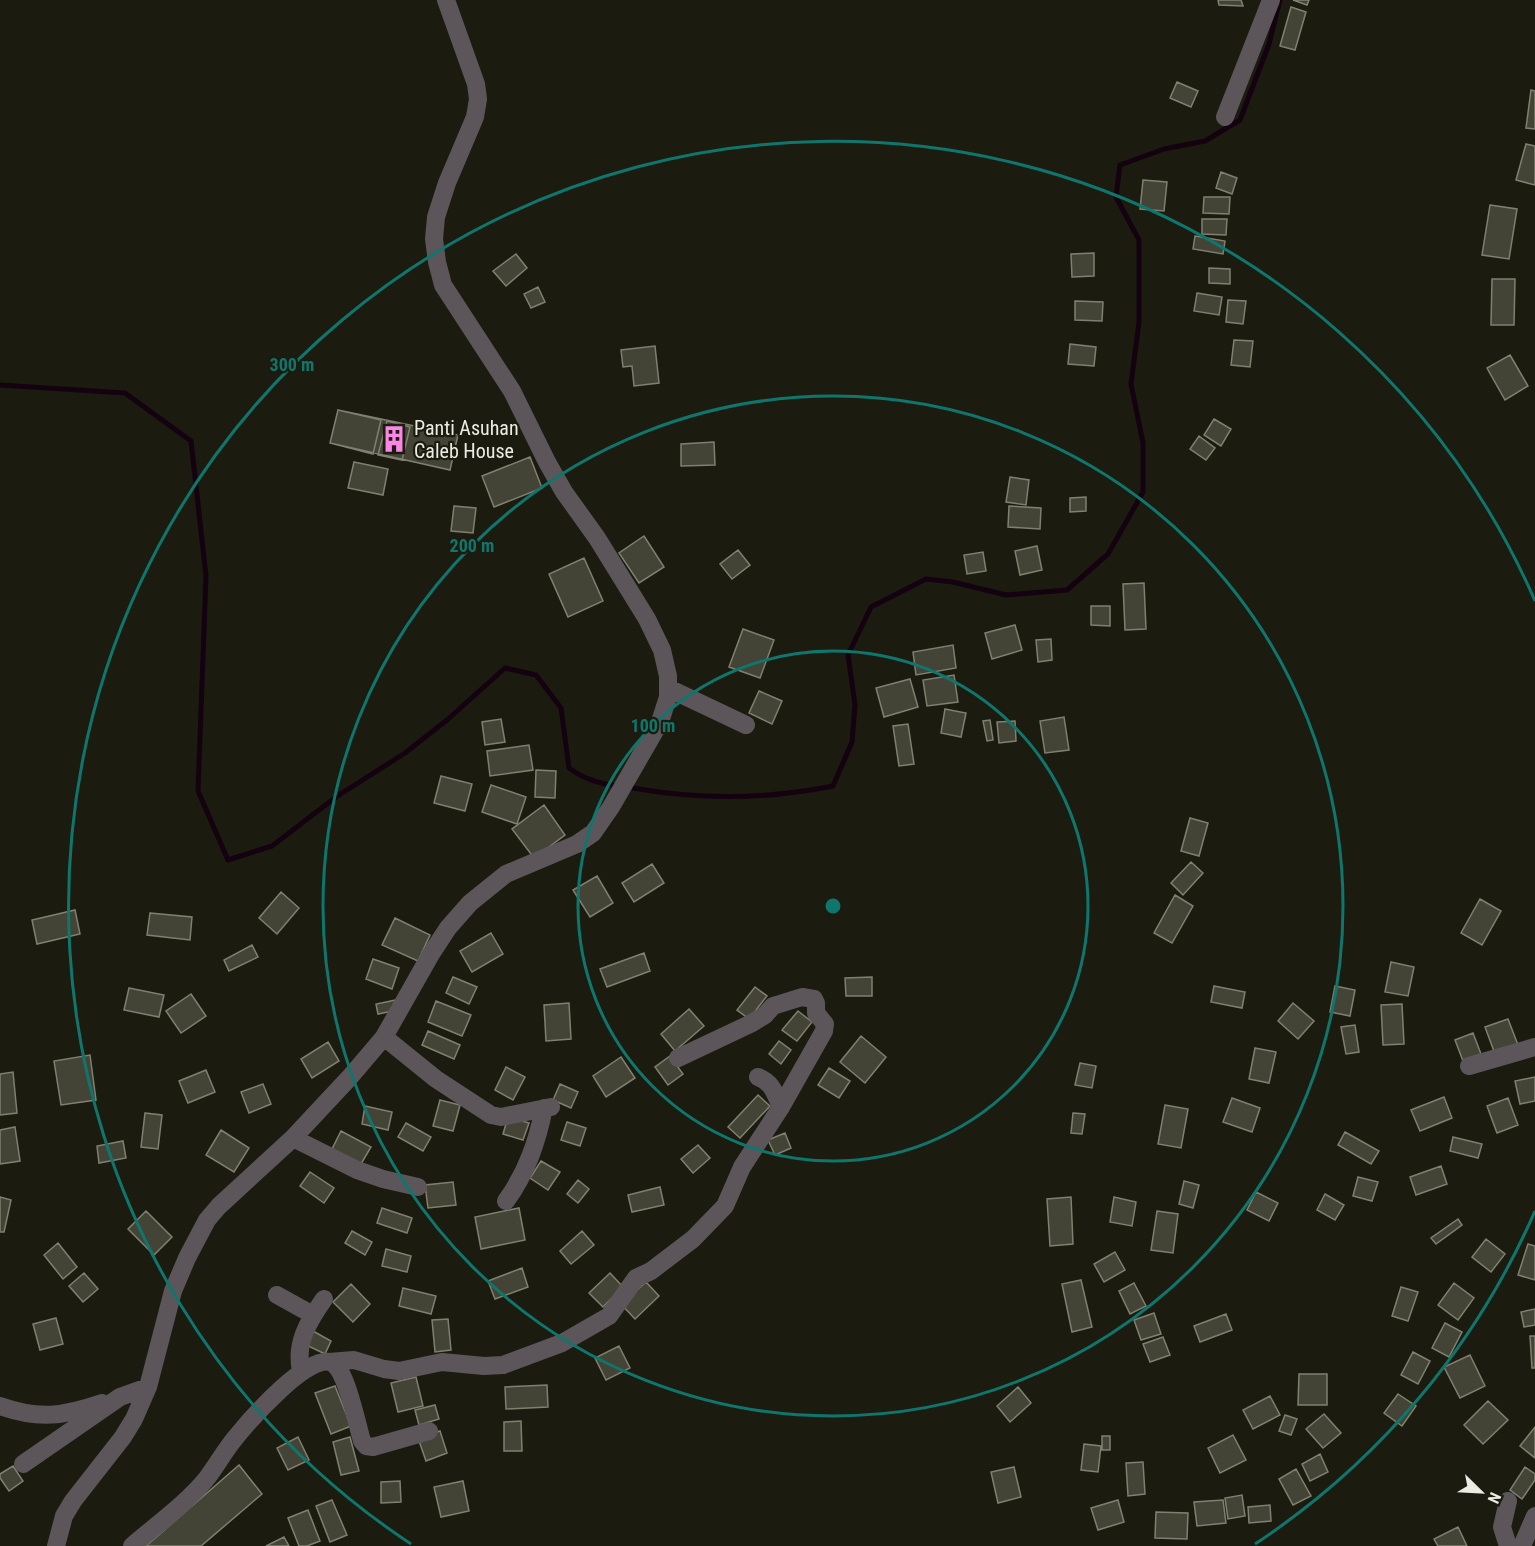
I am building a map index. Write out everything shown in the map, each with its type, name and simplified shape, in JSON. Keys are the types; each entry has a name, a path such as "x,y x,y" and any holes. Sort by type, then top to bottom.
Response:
{"street":[{"path":"56,1546 64,1516 134,1419 148,1387 173,1291 200,1231 219,1206 293,1137 350,1077 384,1036 431,954 448,928 470,903 506,874 577,844 593,833 611,807 660,722 668,697 668,676 662,650 646,619 597,538 564,492 513,391 443,285 436,251 436,217 475,117 478,99 476,84 446,0"},
{"path":"1225,117 1271,0"},
{"path":"668,688 746,724"},
{"path":"132,1546 200,1486 258,1410 301,1371 317,1363 354,1360 399,1371 442,1362 484,1366 502,1365 562,1343 609,1316 636,1278 651,1271 693,1239 725,1206 742,1167 781,1107 824,1030 825,1024 816,1013 814,999 802,997 773,1006 765,1015 752,1023 678,1058"},
{"path":"384,1036 436,1079 491,1115 501,1117 548,1107 530,1162 519,1184 506,1201"},
{"path":"1469,1066 1535,1047"},
{"path":"758,1077 766,1080 772,1086 781,1107"},
{"path":"293,1137 357,1170 418,1187"},
{"path":"277,1295 313,1315"},
{"path":"301,1371 298,1358 299,1344 313,1315 324,1299"},
{"path":"329,1362 339,1371 343,1380 362,1441 366,1446 373,1447 429,1431"},
{"path":"0,1406 30,1415 50,1416 76,1412 148,1387"},
{"path":"23,1464 120,1397"},
{"path":"1508,1501 1502,1527 1508,1546"},
{"path":"1522,1546 1535,1516"}],"building":[{"path":"1218,0 1241,0 1243,6 1219,5"},
{"path":"1293,0 1309,0 1307,5"},
{"path":"1291,7 1306,12 1295,50 1280,46"},
{"path":"1177,82 1198,91 1191,107 1170,98"},
{"path":"1531,90 1535,91 1535,129 1526,128"},
{"path":"1526,144 1535,146 1535,185 1516,180"},
{"path":"1221,172 1237,178 1232,194 1216,188"},
{"path":"1143,180 1167,182 1164,211 1140,209"},
{"path":"1204,197 1230,197 1229,214 1203,213"},
{"path":"1490,205 1517,209 1509,259 1482,255"},
{"path":"1202,219 1227,219 1226,235 1202,234"},
{"path":"1195,236 1225,241 1223,254 1193,249"},
{"path":"1094,253 1094,276 1072,277 1071,254"},
{"path":"516,254 527,268 506,286 493,271"},
{"path":"1209,268 1230,269 1230,284 1209,283"},
{"path":"1492,279 1515,279 1514,325 1491,325"},
{"path":"538,287 545,302 531,308 524,294"},
{"path":"1197,293 1222,297 1219,315 1194,311"},
{"path":"1228,300 1246,301 1243,324 1226,322"},
{"path":"1075,301 1103,302 1102,321 1075,320"},
{"path":"1234,340 1253,341 1250,367 1231,365"},
{"path":"1070,344 1096,347 1094,366 1068,364"},
{"path":"655,346 659,383 634,386 632,366 623,367 621,350"},
{"path":"1510,355 1528,386 1505,400 1487,368"},
{"name":"Panti Asuhan Caleb House","path":"338,410 458,435 450,470 330,443"},
{"path":"338,410 381,420 373,454 330,443"},
{"path":"1214,419 1231,429 1221,446 1204,435"},
{"path":"387,421 410,427 402,460 378,455"},
{"path":"1199,436 1215,448 1206,460 1190,449"},
{"path":"714,442 715,465 681,466 681,444"},
{"path":"530,457 542,488 494,507 482,476"},
{"path":"354,462 388,469 383,495 348,488"},
{"path":"1010,477 1029,480 1026,505 1006,502"},
{"path":"1086,497 1086,511 1070,512 1070,498"},
{"path":"454,506 476,508 473,533 451,531"},
{"path":"1009,506 1041,508 1040,529 1008,527"},
{"path":"644,536 664,567 639,583 619,553"},
{"path":"1037,546 1042,570 1020,575 1015,551"},
{"path":"738,550 750,565 732,579 720,564"},
{"path":"983,552 986,571 967,574 964,555"},
{"path":"584,558 603,601 568,617 549,574"},
{"path":"1144,583 1146,629 1125,630 1123,584"},
{"path":"1091,606 1110,606 1110,626 1091,625"},
{"path":"1015,625 1022,650 992,659 985,633"},
{"path":"743,629 774,640 760,678 729,667"},
{"path":"1051,639 1052,660 1038,662 1036,640"},
{"path":"953,645 956,668 916,675 913,652"},
{"path":"954,675 958,702 927,706 923,680"},
{"path":"910,679 918,707 884,717 876,688"},
{"path":"759,691 782,701 772,724 749,713"},
{"path":"945,709 966,713 961,737 941,733"},
{"path":"1064,717 1069,750 1045,753 1040,721"},
{"path":"501,719 505,742 485,745 482,722"},
{"path":"990,720 993,740 987,741 983,721"},
{"path":"1015,721 1016,741 999,743 997,722"},
{"path":"908,724 914,764 899,766 893,726"},
{"path":"529,745 533,770 490,776 487,751"},
{"path":"536,770 556,771 555,798 535,797"},
{"path":"441,776 472,784 465,811 434,803"},
{"path":"491,785 526,797 517,824 482,812"},
{"path":"544,805 565,835 534,858 512,829"},
{"path":"1190,818 1208,823 1199,856 1181,851"},
{"path":"1191,862 1203,873 1183,895 1171,883"},
{"path":"652,864 664,883 634,902 622,883"},
{"path":"597,876 613,903 590,917 573,890"},
{"path":"281,892 299,908 277,934 259,918"},
{"path":"1175,895 1193,906 1172,943 1154,933"},
{"path":"1480,899 1501,911 1482,945 1461,933"},
{"path":"75,910 80,934 37,944 32,920"},
{"path":"150,913 192,917 190,940 147,935"},
{"path":"395,918 430,935 418,961 382,945"},
{"path":"491,933 503,954 472,972 460,951"},
{"path":"252,945 258,957 229,971 224,960"},
{"path":"644,953 650,971 607,987 600,969"},
{"path":"373,959 399,968 392,989 366,979"},
{"path":"1391,962 1414,967 1408,996 1385,992"},
{"path":"453,977 477,987 469,1004 446,993"},
{"path":"872,977 872,996 846,996 845,978"},
{"path":"1214,986 1245,992 1242,1008 1211,1002"},
{"path":"1335,986 1355,990 1350,1016 1330,1012"},
{"path":"755,987 767,996 749,1019 737,1010"},
{"path":"129,988 164,995 159,1017 124,1010"},
{"path":"191,994 206,1016 181,1033 166,1011"},
{"path":"396,1000 398,1010 378,1014 376,1004"},
{"path":"436,1001 471,1015 462,1036 428,1022"},
{"path":"569,1003 571,1039 546,1041 544,1005"},
{"path":"1293,1003 1314,1021 1298,1039 1278,1021"},
{"path":"1402,1004 1404,1044 1383,1045 1381,1005"},
{"path":"689,1009 704,1026 675,1051 661,1034"},
{"path":"798,1011 812,1022 797,1041 782,1030"},
{"path":"1508,1019 1518,1045 1495,1054 1485,1027"},
{"path":"1355,1025 1359,1052 1346,1054 1341,1027"},
{"path":"428,1031 460,1045 454,1059 422,1045"},
{"path":"1473,1033 1481,1054 1463,1061 1455,1040"},
{"path":"861,1036 886,1057 865,1083 840,1062"},
{"path":"779,1041 791,1050 781,1064 769,1054"},
{"path":"328,1042 339,1061 312,1078 301,1059"},
{"path":"1255,1048 1276,1052 1269,1083 1249,1079"},
{"path":"90,1055 96,1100 61,1105 54,1061"},
{"path":"670,1056 683,1074 668,1085 655,1067"},
{"path":"621,1057 635,1078 606,1097 593,1076"},
{"path":"1080,1063 1096,1066 1092,1088 1075,1085"},
{"path":"506,1067 525,1077 513,1100 495,1090"},
{"path":"829,1068 850,1081 839,1098 818,1085"},
{"path":"206,1070 215,1092 188,1103 179,1081"},
{"path":"13,1072 17,1113 0,1115 0,1074"},
{"path":"1535,1077 1535,1101 1520,1104 1515,1081"},
{"path":"263,1084 271,1104 249,1113 241,1092"},
{"path":"560,1084 578,1092 571,1108 553,1100"},
{"path":"758,1095 770,1106 740,1138 728,1127"},
{"path":"1444,1097 1452,1118 1420,1131 1411,1110"},
{"path":"1232,1098 1260,1108 1252,1132 1223,1122"},
{"path":"1508,1098 1518,1125 1497,1133 1487,1106"},
{"path":"440,1100 460,1105 453,1131 433,1126"},
{"path":"1165,1105 1188,1109 1181,1148 1158,1144"},
{"path":"365,1106 392,1112 388,1130 362,1124"},
{"path":"145,1113 162,1115 158,1149 141,1147"},
{"path":"1073,1113 1085,1114 1082,1134 1071,1133"},
{"path":"508,1117 529,1123 523,1140 503,1134"},
{"path":"567,1122 586,1128 580,1146 561,1140"},
{"path":"406,1123 431,1137 423,1151 398,1137"},
{"path":"15,1127 20,1161 0,1164 0,1130"},
{"path":"221,1130 249,1148 234,1172 206,1155"},
{"path":"341,1131 371,1147 361,1164 332,1149"},
{"path":"1345,1132 1379,1151 1371,1164 1338,1145"},
{"path":"785,1133 791,1148 775,1155 768,1140"},
{"path":"1453,1137 1482,1144 1478,1158 1450,1151"},
{"path":"123,1141 126,1158 99,1163 97,1146"},
{"path":"698,1145 710,1158 693,1173 681,1159"},
{"path":"541,1161 560,1172 548,1190 530,1178"},
{"path":"1441,1166 1447,1184 1416,1195 1410,1177"},
{"path":"310,1172 334,1188 324,1203 300,1186"},
{"path":"1358,1177 1378,1182 1372,1201 1353,1196"},
{"path":"578,1180 589,1189 578,1203 567,1194"},
{"path":"1184,1181 1199,1185 1193,1208 1179,1204"},
{"path":"453,1182 456,1205 428,1208 425,1185"},
{"path":"660,1187 664,1205 632,1212 628,1195"},
{"path":"1256,1192 1278,1203 1269,1221 1247,1210"},
{"path":"1325,1194 1344,1205 1335,1220 1317,1210"},
{"path":"0,1197 11,1200 4,1232 0,1232"},
{"path":"1071,1197 1073,1244 1050,1246 1047,1199"},
{"path":"1114,1197 1136,1202 1132,1226 1110,1222"},
{"path":"382,1208 412,1218 407,1233 377,1223"},
{"path":"519,1208 525,1240 481,1249 475,1217"},
{"path":"146,1211 172,1237 154,1255 128,1229"},
{"path":"1157,1211 1178,1214 1173,1253 1151,1250"},
{"path":"1458,1219 1462,1225 1436,1244 1431,1238"},
{"path":"352,1231 372,1242 365,1255 345,1243"},
{"path":"582,1231 594,1245 571,1264 560,1251"},
{"path":"1486,1239 1505,1254 1491,1272 1472,1257"},
{"path":"58,1243 77,1267 63,1279 44,1255"},
{"path":"1528,1244 1535,1246 1535,1280 1518,1275"},
{"path":"386,1249 411,1256 407,1272 382,1266"},
{"path":"1115,1252 1125,1270 1104,1282 1094,1264"},
{"path":"522,1268 528,1287 495,1299 488,1281"},
{"path":"84,1273 98,1289 83,1302 69,1286"},
{"path":"610,1273 623,1287 603,1307 589,1293"},
{"path":"1081,1280 1092,1327 1072,1332 1062,1284"},
{"path":"646,1282 659,1296 635,1319 621,1304"},
{"path":"1134,1283 1146,1306 1130,1314 1119,1291"},
{"path":"1454,1283 1474,1298 1458,1320 1438,1305"},
{"path":"351,1284 370,1304 353,1322 333,1302"},
{"path":"1401,1287 1418,1292 1408,1321 1392,1316"},
{"path":"403,1288 436,1296 431,1314 399,1306"},
{"path":"1535,1309 1535,1325 1524,1327 1521,1312"},
{"path":"1154,1313 1161,1334 1141,1340 1134,1320"},
{"path":"1226,1314 1232,1330 1200,1342 1194,1326"},
{"path":"56,1318 63,1344 40,1350 33,1324"},
{"path":"448,1319 451,1350 435,1352 432,1320"},
{"path":"1445,1323 1462,1332 1449,1357 1432,1348"},
{"path":"313,1331 331,1341 325,1354 306,1345"},
{"path":"1530,1336 1535,1336 1535,1368 1532,1368"},
{"path":"1163,1337 1170,1355 1150,1362 1143,1344"},
{"path":"619,1346 630,1368 606,1380 595,1358"},
{"path":"1413,1352 1430,1361 1418,1384 1401,1375"},
{"path":"1470,1355 1485,1386 1460,1398 1444,1367"},
{"path":"1299,1374 1327,1374 1327,1405 1298,1405"},
{"path":"416,1377 423,1406 398,1412 391,1383"},
{"path":"547,1385 548,1407 506,1409 505,1387"},
{"path":"335,1386 351,1426 331,1434 315,1393"},
{"path":"1018,1387 1031,1403 1010,1422 997,1406"},
{"path":"1398,1394 1416,1406 1402,1426 1384,1413"},
{"path":"1270,1396 1280,1415 1253,1429 1243,1410"},
{"path":"1488,1401 1508,1420 1483,1444 1464,1425"},
{"path":"435,1405 439,1419 419,1425 415,1410"},
{"path":"1324,1414 1341,1433 1323,1448 1306,1429"},
{"path":"1285,1415 1297,1419 1291,1435 1279,1431"},
{"path":"521,1421 522,1451 504,1451 504,1422"},
{"path":"1535,1427 1535,1458 1520,1446"},
{"path":"440,1431 447,1453 426,1461 418,1438"},
{"path":"1233,1435 1246,1460 1220,1473 1208,1448"},
{"path":"1102,1436 1110,1436 1110,1450 1102,1450"},
{"path":"298,1437 309,1460 288,1470 277,1448"},
{"path":"350,1437 359,1471 341,1475 333,1442"},
{"path":"1084,1444 1101,1446 1098,1472 1081,1470"},
{"path":"1320,1454 1328,1472 1310,1481 1302,1464"},
{"path":"1143,1462 1145,1494 1128,1496 1126,1463"},
{"path":"239,1465 262,1494 201,1546 146,1546"},
{"path":"13,1466 23,1481 9,1491 0,1478 0,1474"},
{"path":"1014,1467 1021,1497 998,1503 991,1472"},
{"path":"1525,1467 1535,1474 1535,1480 1522,1499 1510,1490"},
{"path":"1296,1469 1311,1496 1293,1505 1279,1479"},
{"path":"400,1481 401,1502 381,1503 381,1482"},
{"path":"463,1481 469,1511 441,1517 434,1487"},
{"path":"1242,1495 1245,1516 1228,1519 1225,1498"},
{"path":"332,1500 347,1535 330,1542 316,1506"},
{"path":"1118,1500 1124,1522 1098,1530 1091,1508"},
{"path":"1223,1500 1226,1523 1197,1526 1194,1502"},
{"path":"1270,1505 1271,1521 1249,1523 1248,1507"},
{"path":"308,1510 320,1541 307,1546 299,1546 288,1518"},
{"path":"1156,1512 1188,1513 1187,1539 1155,1538"},
{"path":"1458,1527 1467,1546 1438,1546 1434,1539"},
{"path":"284,1537 289,1546 266,1546"}],"waterway":[{"path":"0,385 125,393 191,441 206,576 198,791 228,860 272,846 336,797 405,753 447,720 505,668 536,675 561,708 569,768 581,776 607,784 663,793 712,796 760,796 833,786 852,742 855,705 848,655 871,607 926,579 953,582 1006,595 1067,590 1108,554 1143,492 1143,443 1131,384 1139,322 1139,240 1116,197 1120,165 1164,149 1205,141 1240,120 1269,44 1280,0"}],"place":[{"name":"Panti Asuhan Caleb House","path":"394,439"}]}
